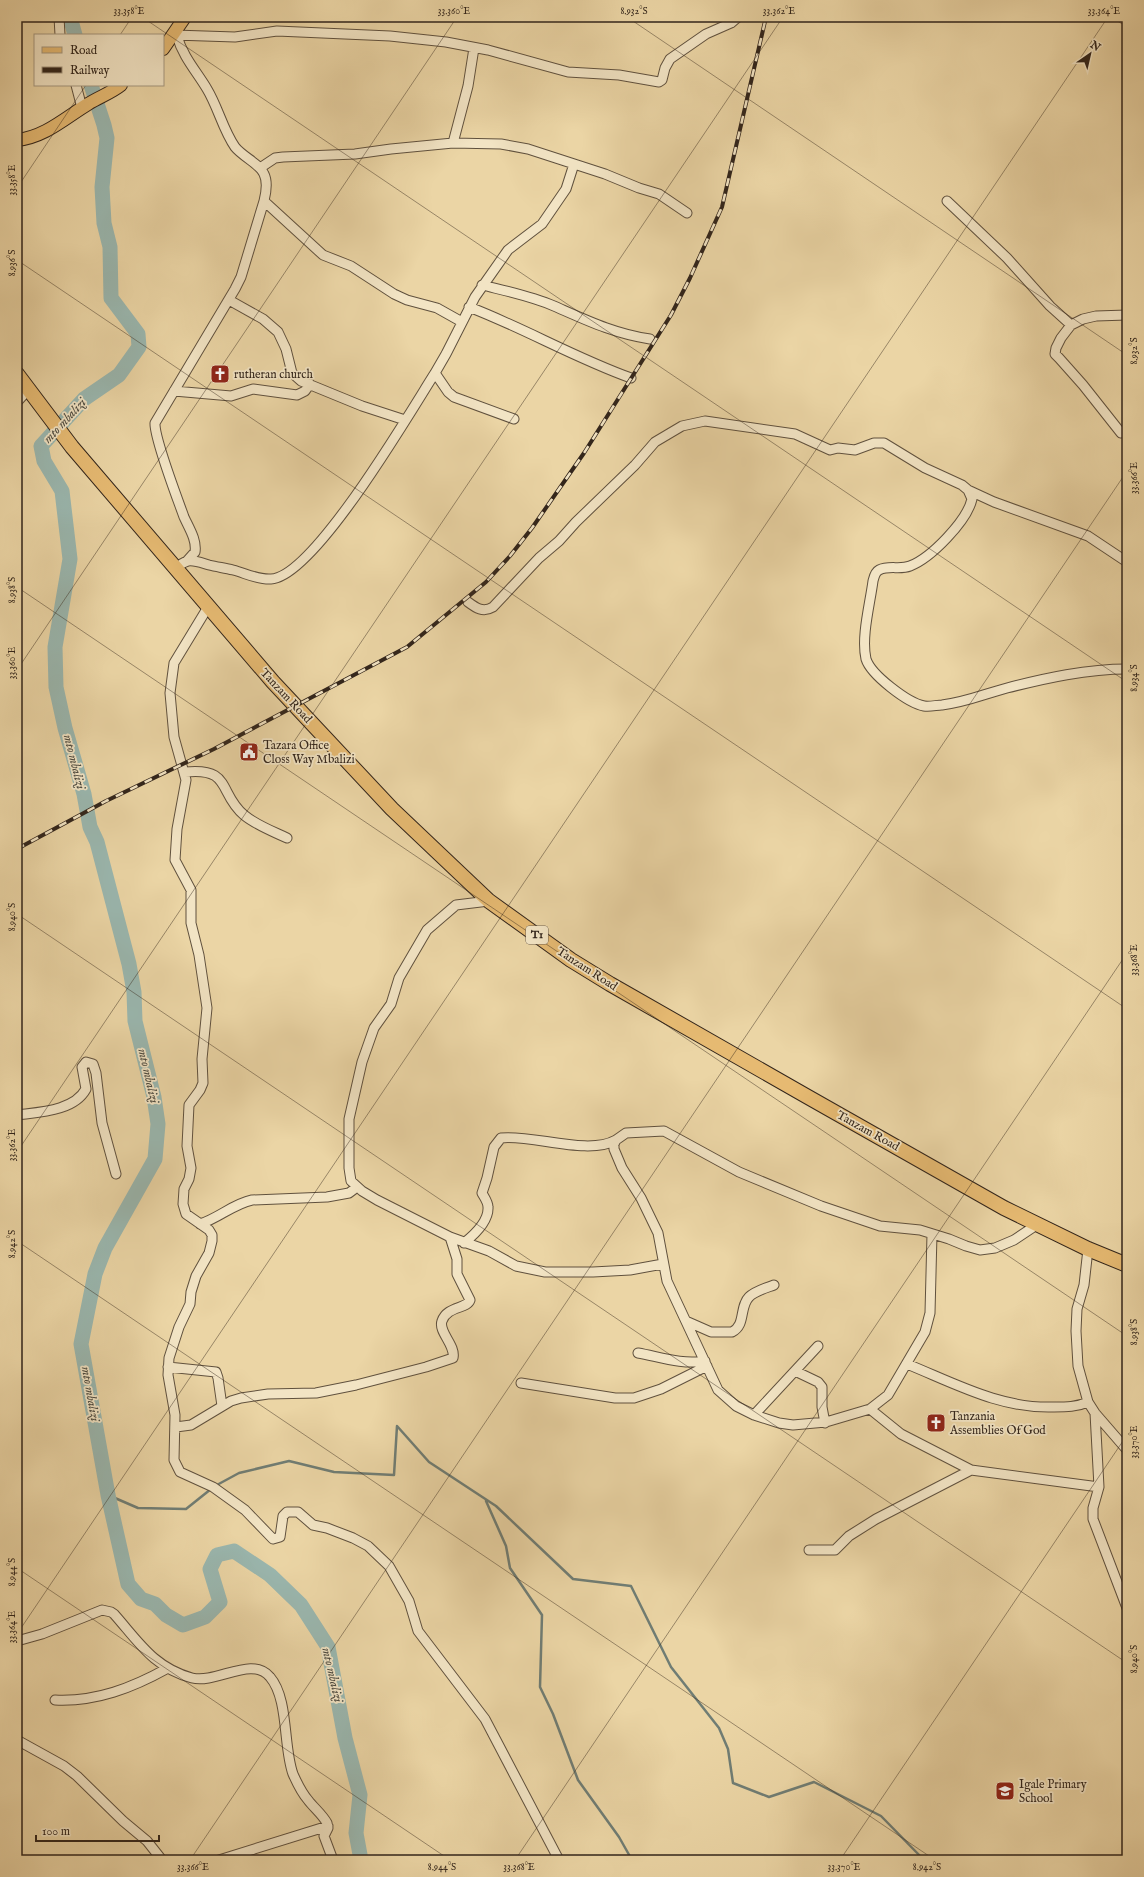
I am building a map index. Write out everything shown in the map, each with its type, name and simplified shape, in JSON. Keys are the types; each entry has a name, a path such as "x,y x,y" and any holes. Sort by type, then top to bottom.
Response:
{"highway":[{"name":"T1","path":"17,374 29,389"},
{"name":"Tanzam Road","path":"29,389 72,447 181,565 208,607 273,682 392,809 489,901 572,960 610,984 977,1193 1088,1249 1127,1265"}],"main road":[{"path":"164,48 176,36 185,17"},
{"path":"17,140 44,133 86,105 118,87"}],"street":[{"path":"59,17 60,34"},
{"path":"181,565 195,552 195,542 184,516 155,428 160,414 229,300 240,277 264,201 266,189 265,178 260,168 243,156 233,144 216,106 184,53 176,36 235,38 277,31 352,33 429,40 504,53 568,72 619,75 659,82 662,80 665,68 670,59 706,34 731,23 738,17"},
{"path":"453,143 468,86 474,48"},
{"path":"76,86 86,105"},
{"path":"260,168 275,158 283,156 355,154 392,148 453,143 486,143 515,146 605,174 639,188 659,194 687,213"},
{"path":"181,565 232,569 261,579 278,578 289,572 315,548 342,516 435,373 482,285 508,250 542,224 566,189 574,164"},
{"path":"264,201 326,257 351,266 394,294 407,300 430,305 462,322"},
{"path":"947,201 1008,258 1056,312 1071,325"},
{"path":"482,285 540,301 592,324 631,336 650,339"},
{"path":"229,300 263,319 274,327 282,337 292,373 301,381 362,406 404,420"},
{"path":"469,307 514,325 563,349 630,378"},
{"path":"1121,433 1056,354 1058,342 1071,325 1088,317 1127,315"},
{"path":"435,373 448,392 454,397 514,419"},
{"path":"174,391 231,396 253,389 297,395 304,391 310,384"},
{"path":"17,402 29,389"},
{"path":"468,602 482,610 493,607 539,558 559,541 576,522 635,465 655,442 666,434 688,423 705,421 795,434 830,450 838,448 854,450 874,443 884,443 925,468 994,502 1088,536 1127,562"},
{"path":"968,490 972,496 970,506 956,527 929,555 910,566 890,567 879,570 876,573 873,581 865,640 866,659 874,672 911,702 925,706 972,700 1005,688 1056,677 1106,669 1127,669"},
{"path":"208,607 174,662 170,693 174,737 184,772 186,790 177,829 175,860 191,890 191,923 200,955 207,1008 202,1059 203,1082 200,1090 189,1105 187,1146 191,1168 189,1179 184,1189 183,1204 186,1214 211,1232 212,1241 209,1253 194,1282 190,1304 176,1336 169,1358 168,1367 176,1428 174,1460 180,1472 213,1487 245,1510 273,1539 280,1537 280,1523 283,1516 287,1512 298,1512 312,1526 327,1528 360,1541 389,1566 408,1601 418,1631 485,1719 559,1860"},
{"path":"184,772 200,771 217,777 238,810 262,827 287,838"},
{"path":"489,901 456,905 427,930 399,978 391,1004 374,1028 362,1062 349,1119 349,1168 352,1181 357,1187 372,1198 450,1237 489,1251 516,1266 545,1272 611,1272 663,1264"},
{"path":"17,1115 46,1111 76,1100 86,1088 82,1067 86,1062 92,1064 96,1073 102,1123 116,1174"},
{"path":"464,1243 479,1228 488,1212 488,1204 482,1193 489,1172 494,1147 501,1138 512,1137 563,1145 605,1145 626,1133 664,1131 739,1172 821,1206 880,1226 920,1230 980,1250 1014,1240 1038,1224"},
{"path":"616,1140 614,1150 641,1198 658,1233 663,1264 668,1280 721,1394 736,1406 754,1415 779,1423 793,1425 825,1423 870,1409 888,1395 925,1332 930,1313 932,1234"},
{"path":"200,1224 215,1219 240,1203 252,1200 327,1197 349,1194 357,1187"},
{"path":"176,1428 191,1425 232,1401 253,1395 286,1392 316,1393 356,1385 426,1367 453,1358 451,1347 442,1328 443,1319 450,1310 467,1305 470,1300 457,1274 457,1259 450,1237"},
{"path":"1088,1249 1084,1285 1077,1309 1076,1331 1078,1366 1088,1402 1095,1413 1127,1450"},
{"path":"686,1321 711,1332 732,1332 740,1325 748,1298 757,1292 774,1285"},
{"path":"754,1415 818,1346"},
{"path":"638,1353 675,1361 706,1363"},
{"path":"521,1383 615,1398 634,1398 661,1389 706,1363"},
{"path":"907,1364 992,1399 1016,1406 1078,1406 1088,1402"},
{"path":"168,1367 216,1372 222,1406"},
{"path":"795,1371 818,1382 822,1387 822,1407 825,1423"},
{"path":"870,1409 901,1434 971,1470 1099,1487"},
{"path":"1095,1413 1099,1487 1092,1514 1092,1520 1127,1608"},
{"path":"809,1550 835,1550 849,1536 870,1522 971,1470"},
{"path":"17,1641 62,1626 97,1611 108,1610 117,1617 142,1648 168,1668 192,1678 218,1677 245,1668 251,1668 264,1672 270,1677 275,1686 281,1707 293,1772 302,1792 325,1819 328,1826 324,1836 333,1860"},
{"path":"55,1700 81,1700 108,1695 140,1683 168,1668"},
{"path":"17,1740 64,1766 77,1776 147,1841 162,1860"},
{"path":"219,1860 328,1826"}],"waterway":[{"name":"mto mbalizi","path":"70,17 75,34"},
{"name":"mto mbalizi","path":"91,86 107,138 102,187 104,223 110,247 111,298 138,334 139,347 119,375 84,399 41,446 44,461 62,491 70,559 55,647 56,687 65,728 84,794 90,827 97,842 129,964 134,992 135,1021 154,1097 158,1124 155,1159 105,1248 95,1274 81,1344 108,1495 128,1584 141,1599 155,1604 166,1615 183,1625 205,1617 220,1602 210,1569 217,1555 234,1551 270,1575 301,1605 328,1647 345,1738 360,1795 356,1833 361,1860"},
{"path":"215,1486 239,1473 289,1461 334,1472 394,1475 397,1426 429,1462 496,1506 573,1579 631,1586 671,1667 719,1728 728,1749 733,1783 769,1797 814,1782 881,1816 924,1860"},
{"path":"108,1495 138,1508 186,1509 211,1489"},
{"path":"486,1501 506,1546 510,1568 542,1615 540,1687 553,1714 578,1780 619,1837 632,1860"}],"railway":[{"path":"17,849 106,801 214,749 407,647 486,582 510,556 532,528 584,453 671,315 690,278 722,207 766,17"}],"place":[{"name":"rutheran church","path":"220,374"},
{"name":"Tazara Office Closs Way Mbalizi","path":"249,752"},
{"name":"Tanzania Assemblies Of God","path":"936,1423"},
{"name":"Igale Primary School","path":"1005,1791"}]}
